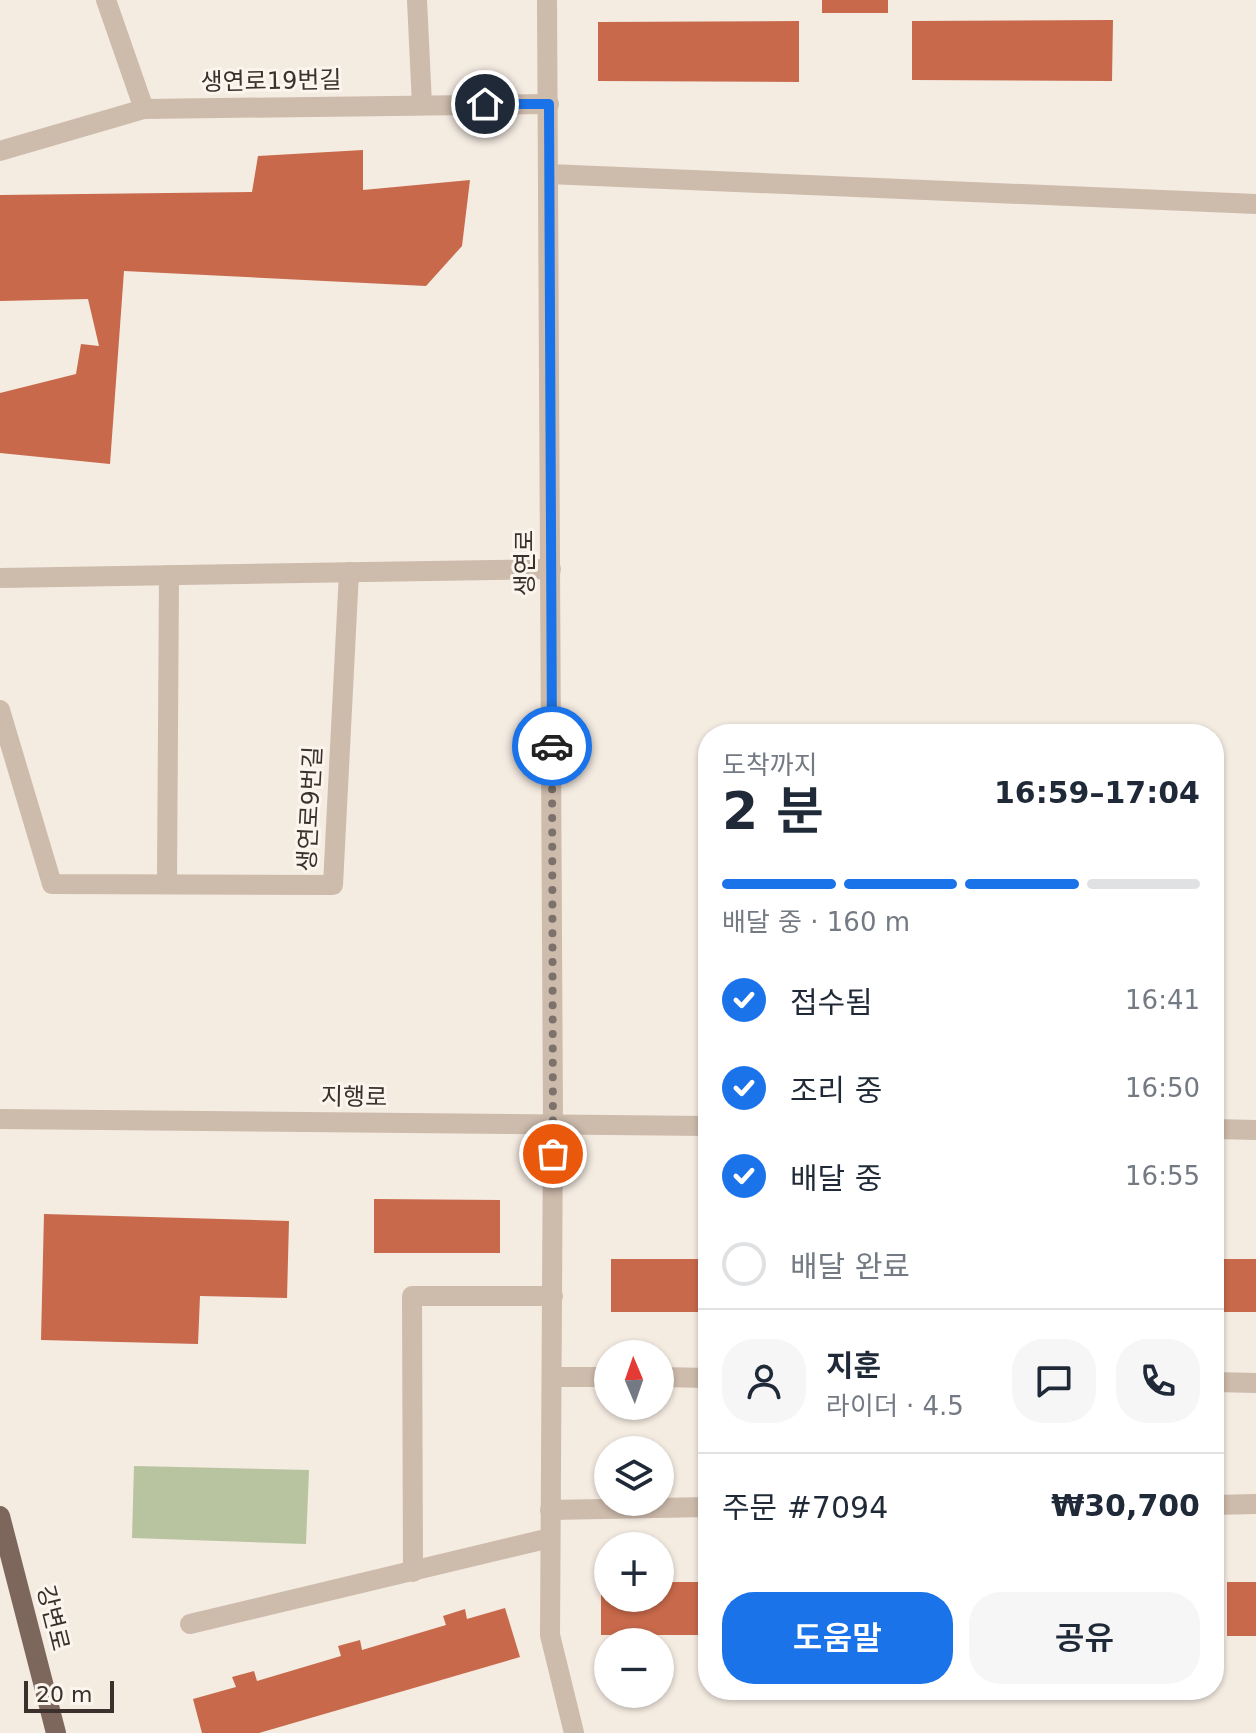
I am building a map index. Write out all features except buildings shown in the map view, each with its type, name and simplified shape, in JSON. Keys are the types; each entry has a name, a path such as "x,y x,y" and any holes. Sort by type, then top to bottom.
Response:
{"main road":[{"name":"강변로","path":"0,1516 56,1733"}],"street":[{"path":"106,0 144,109"},
{"path":"417,0 422,105"},
{"name":"생연로","path":"547,0 554,1377 550,1635 574,1733"},
{"name":"생연로19번길","path":"0,151 144,109 549,104"},
{"path":"549,174 1256,204"},
{"path":"0,578 551,569"},
{"name":"생연로9번길","path":"0,710 52,884 333,885 349,572"},
{"path":"167,883 169,575"},
{"name":"지행로","path":"0,1119 698,1126"},
{"path":"1224,1129 1256,1130"},
{"path":"413,1572 412,1296 553,1296"},
{"path":"554,1377 594,1377"},
{"path":"674,1377 698,1378"},
{"path":"1224,1382 1256,1383"},
{"path":"1224,1505 1256,1504"},
{"path":"550,1510 698,1507"},
{"path":"190,1624 550,1538"}],"green space":[{"path":"134,1466 309,1470 306,1544 132,1538"}],"way so far":[{"path":"552,746 553,1154"}],"route":[{"path":"485,104 549,104 552,746"}]}
